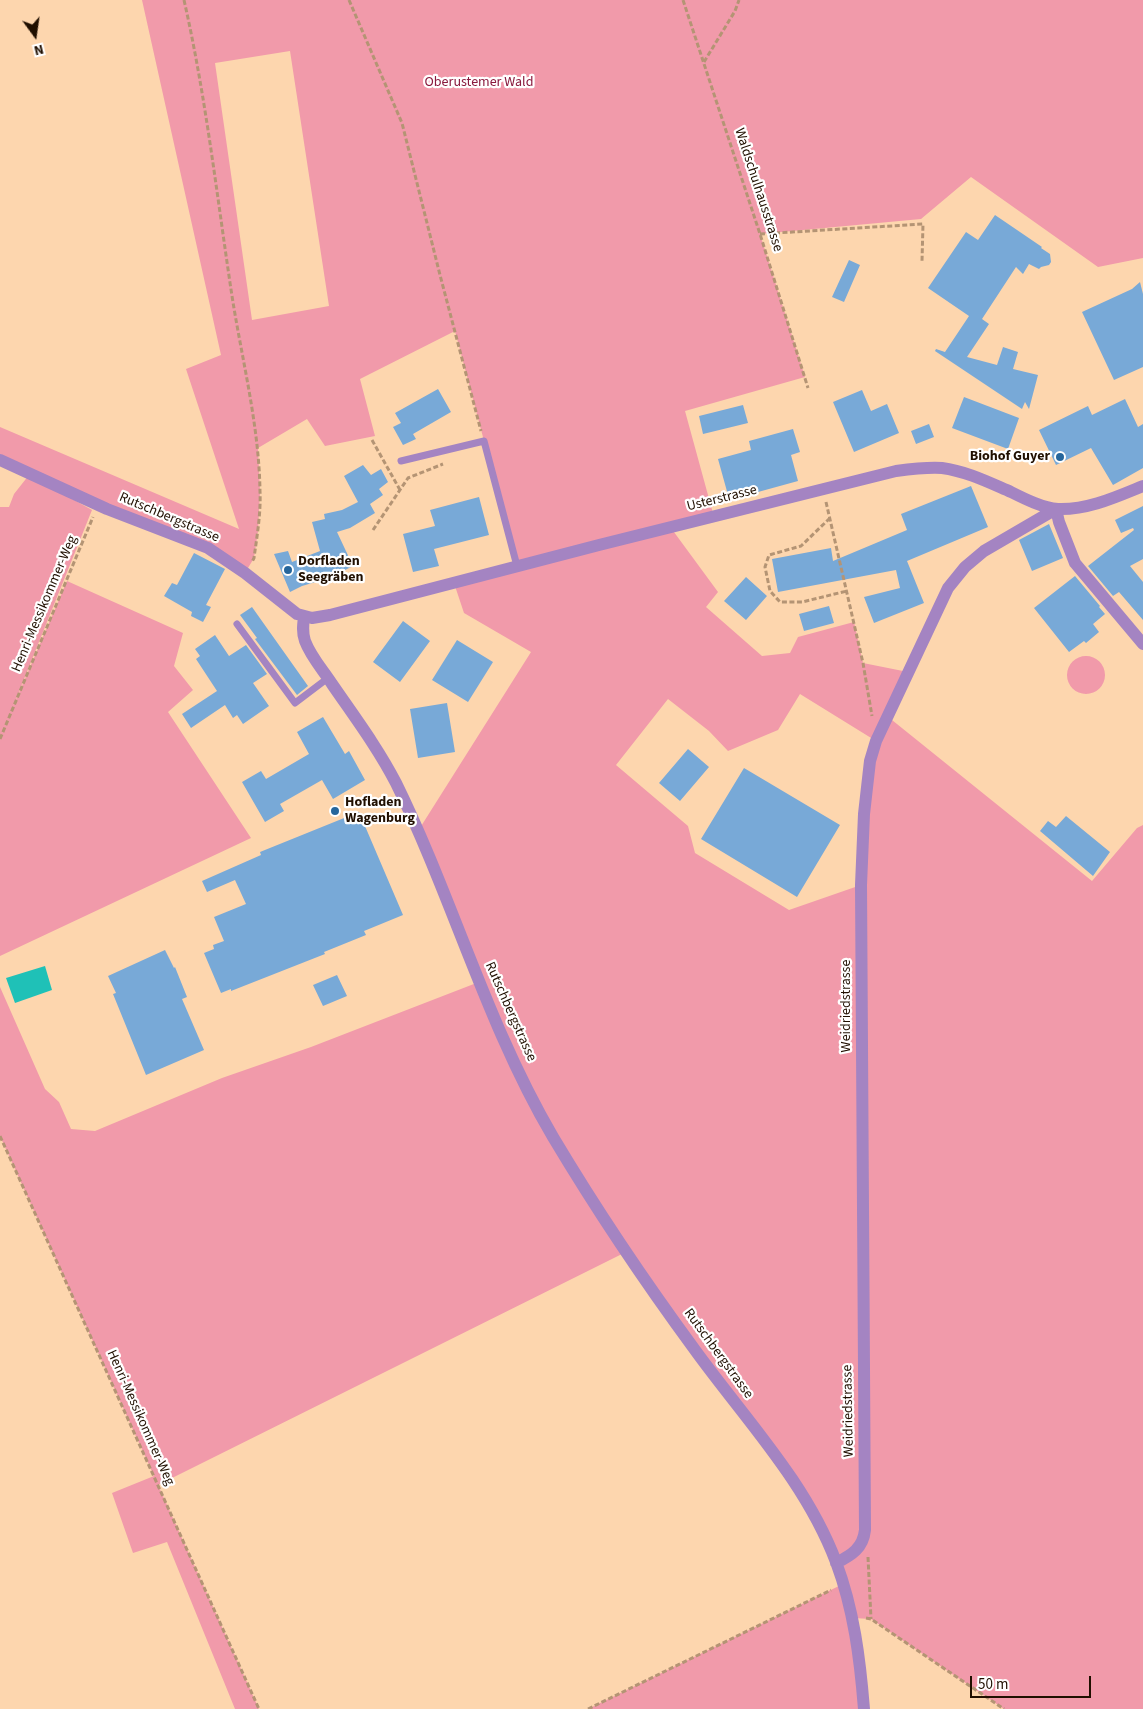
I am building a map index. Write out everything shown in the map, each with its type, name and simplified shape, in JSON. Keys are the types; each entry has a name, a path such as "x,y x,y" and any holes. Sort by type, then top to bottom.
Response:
{"street":[{"name":"Rutschbergstrasse","path":"0,460 98,505 208,548 245,573 288,609 304,617 304,638 311,654 372,741 394,780 427,851 487,1001 518,1069 552,1135 626,1252 694,1349 783,1466 822,1531 836,1563 853,1618 860,1658 864,1709"},
{"name":"Usterstrasse","path":"304,617 312,618 330,615 896,471 943,468 964,474 1056,509 1073,509 1096,504 1143,486"},
{"path":"1056,509 1058,522 1075,563 1143,644"},
{"name":"Weidriedstrasse","path":"860,1546 864,1539 865,1530 861,885 864,814 870,761 876,741 948,588 965,567 984,551 1056,509"},
{"path":"836,1563 848,1557 860,1546"}],"lane":[{"path":"401,461 484,441 517,566"},
{"path":"237,624 296,703 328,678"}],"path":[{"path":"184,0 197,64 236,322 258,448 260,492 258,531 254,558 245,573"},
{"path":"349,0 402,123 484,441"},
{"name":"Waldschulhausstrasse","path":"683,0 760,234 808,388"},
{"path":"704,62 735,11 739,0"},
{"path":"760,234 923,224 922,261"},
{"path":"372,440 400,490"},
{"path":"373,530 408,478 450,461"},
{"path":"823,490 864,663 876,741"},
{"name":"Henri-Messikommer-Weg","path":"0,739 98,505"},
{"path":"830,518 801,546 769,555 764,567 770,591 780,602 802,602 847,591"},
{"name":"Henri-Messikommer-Weg","path":"0,1136 259,1709"},
{"path":"860,1546 868,1555 871,1618 1004,1709"},
{"path":"588,1709 843,1584"}],"green space":[{"name":"Oberustemer Wald","path":"142,0 1143,0 1143,258 1098,267 971,177 921,219 760,234 805,377 685,411 714,517 671,528 718,592 706,607 762,656 790,653 798,637 854,622 863,663 908,672 887,716 1092,881 1137,828 1143,825 1143,1709 1004,1709 871,1619 853,1618 864,1709 588,1709 843,1584 822,1531 626,1252 158,1485 259,1709 235,1709 167,1542 133,1553 112,1493 154,1476 0,1136 0,987 45,1089 59,1102 71,1129 95,1131 222,1078 311,1047 479,982 418,831 531,652 464,613 454,583 517,566 455,331 360,379 375,436 325,446 307,419 258,448 260,492 258,531 254,558 245,573 208,548 35,478 92,510 12,709 67,581 183,633 174,666 193,690 168,712 251,838 0,956 0,507 9,507 14,494 29,475 0,460 0,427 239,529 186,369 221,355","holes":["290,51 329,306 252,320 215,63","800,694 876,741 861,885 789,910 695,853 688,826 616,765 668,699 709,731 728,751 778,730"]},
{"path":"1086,656 1093,657 1099,662 1104,668 1104,682 1099,688 1093,693 1086,694 1079,693 1073,688 1068,682 1067,675 1068,668 1073,662 1079,657"}],"water":[{"path":"45,966 52,990 15,1003 6,978"}],"building":[{"path":"995,215 1042,247 1050,254 1051,262 1049,265 1039,269 1029,264 1023,274 1016,267 982,319 989,324 967,357 997,365 1003,347 1018,352 1013,369 1038,375 1029,409 1025,402 1022,409 935,351 936,349 945,352 969,316 928,288 966,232 978,240"},
{"path":"849,260 860,265 844,302 832,297"},
{"path":"1140,282 1143,294 1143,367 1114,380 1082,312 1132,289"},
{"path":"438,389 451,412 413,434 416,439 403,445 393,427 401,423 395,413"},
{"path":"862,390 871,411 887,404 899,433 854,452 833,402"},
{"path":"964,397 1019,418 1008,449 952,428"},
{"path":"1125,399 1138,427 1143,424 1143,468 1113,485 1091,448 1056,465 1039,430 1088,406 1092,415"},
{"path":"743,405 748,423 703,434 699,416"},
{"path":"929,424 934,437 916,444 911,431"},
{"path":"793,429 800,452 791,455 798,481 758,492 757,487 728,495 718,459 751,450 749,441"},
{"path":"363,465 371,475 381,469 388,482 379,489 383,495 370,504 375,513 350,528 337,532 353,566 329,578 302,586 290,592 274,554 288,551 292,562 320,551 312,522 325,519 324,514 342,510 358,502 344,476"},
{"path":"971,486 988,527 907,561 924,603 874,623 864,597 900,588 896,570 778,592 772,559 831,548 833,561 907,530 901,514"},
{"path":"479,497 489,535 434,549 439,566 413,572 403,534 435,526 430,510"},
{"path":"1143,506 1143,559 1130,566 1143,582 1143,620 1119,592 1113,596 1088,566 1134,530 1133,528 1121,533 1115,520"},
{"path":"1049,524 1063,558 1032,571 1019,540"},
{"path":"194,553 225,569 206,605 211,607 203,622 191,616 192,612 164,596 172,583 177,585"},
{"path":"1075,576 1105,614 1093,624 1099,632 1086,643 1084,641 1069,652 1034,608"},
{"path":"746,577 767,596 746,620 724,601"},
{"path":"829,606 834,623 804,631 799,614"},
{"path":"252,607 308,686 297,695 255,639 257,638 240,615"},
{"path":"403,621 430,641 400,682 373,662"},
{"path":"215,635 229,656 246,645 267,674 253,683 269,706 243,724 237,715 233,718 225,705 191,728 182,714 217,691 196,659 200,656 195,649"},
{"path":"457,640 493,662 468,702 432,680"},
{"path":"447,703 455,752 418,758 410,709"},
{"path":"323,717 345,754 349,751 365,780 333,799 322,780 280,804 284,811 265,822 242,782 261,771 266,779 309,754 297,732"},
{"path":"688,749 709,767 680,801 659,783"},
{"path":"744,768 840,825 797,897 701,839"},
{"path":"359,812 403,915 364,931 366,935 324,952 325,954 231,991 231,989 221,993 204,953 214,949 213,945 224,941 214,917 246,904 235,880 207,892 202,881 261,855 260,852"},
{"path":"1066,816 1110,852 1093,876 1040,831 1048,821 1056,827"},
{"path":"165,950 175,967 187,997 182,999 204,1050 146,1075 113,994 116,993 108,976"},
{"path":"337,975 347,996 323,1006 313,985"}],"place":[{"name":"Biohof Guyer","path":"1060,457"},
{"name":"Dorfladen Seegräben","path":"288,570"},
{"name":"Hofladen Wagenburg","path":"335,811"}]}
